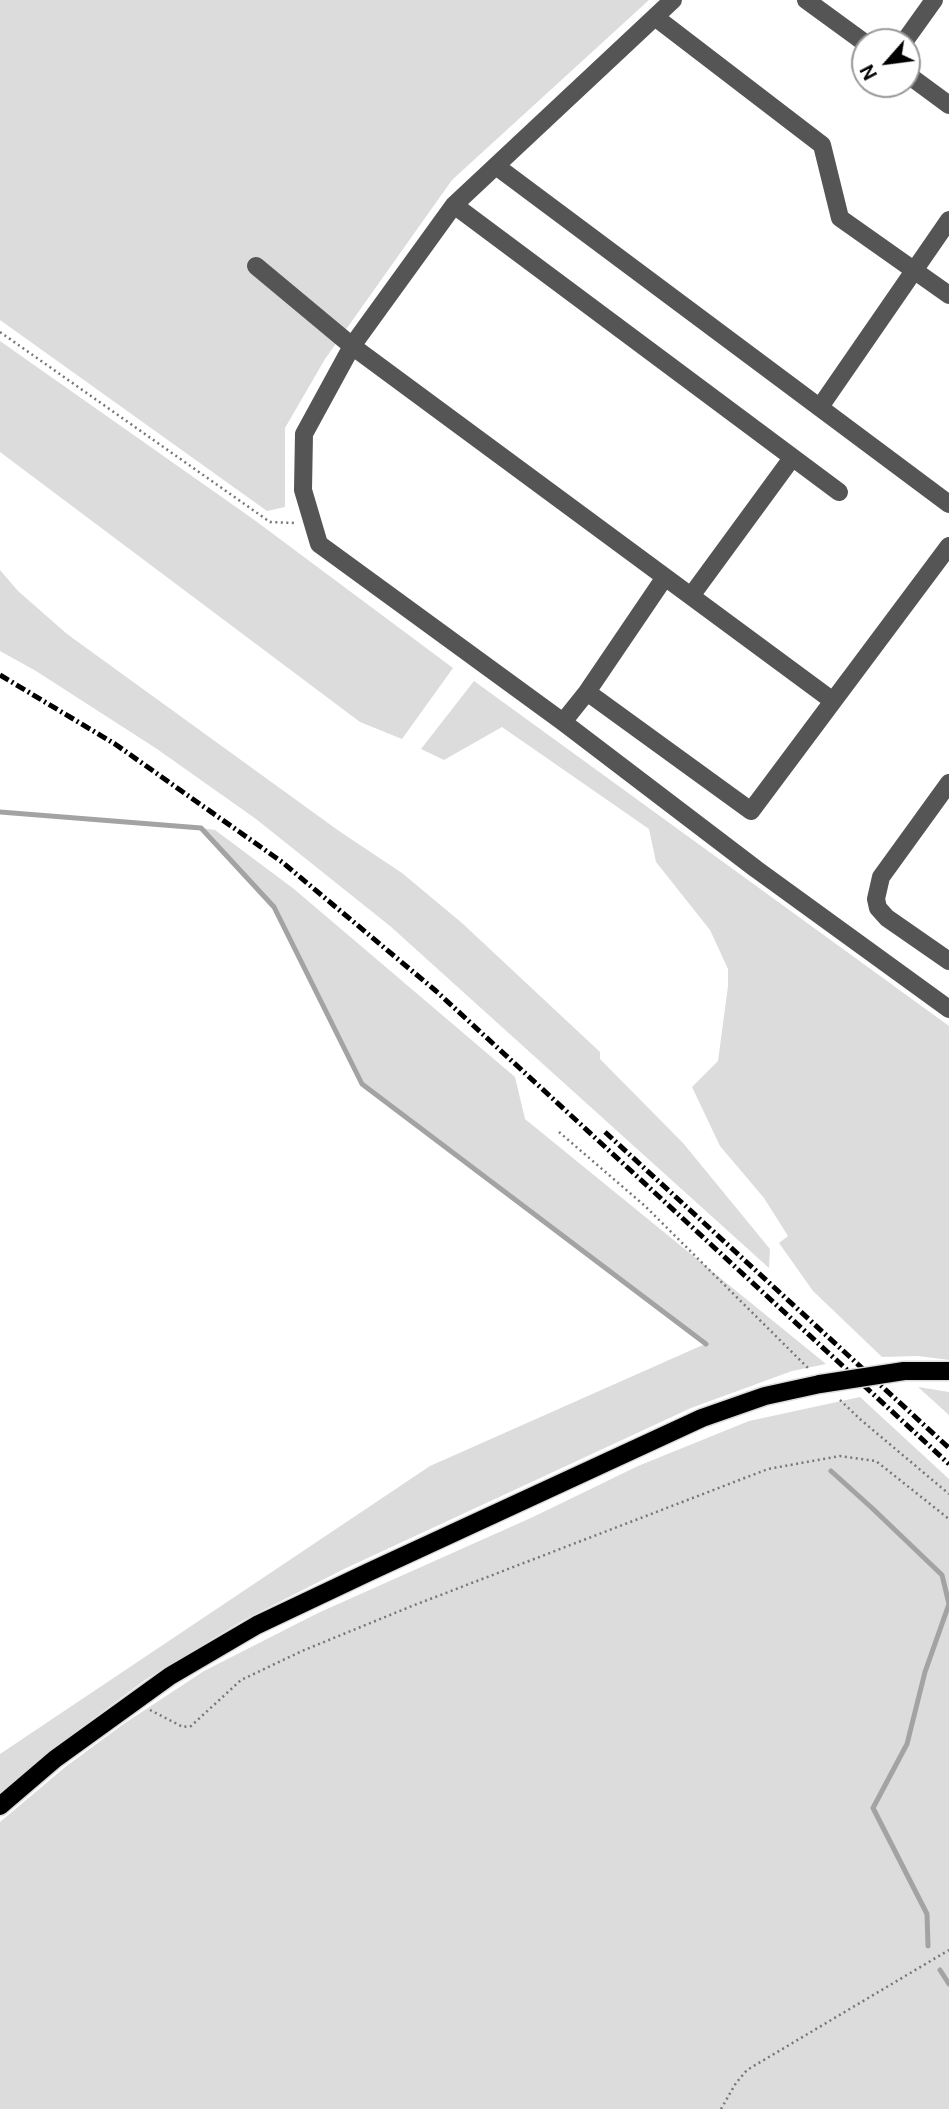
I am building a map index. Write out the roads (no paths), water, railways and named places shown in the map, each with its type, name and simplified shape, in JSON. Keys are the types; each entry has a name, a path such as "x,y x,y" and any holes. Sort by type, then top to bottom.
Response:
{"main road":[{"path":"0,1806 55,1759 170,1676 257,1625 702,1418 765,1396 822,1383 904,1371 949,1371"}],"street":[{"path":"673,0 454,205 352,346 303,434 303,490 319,544 949,1009"},
{"path":"806,0 851,33"},
{"path":"914,28 934,0"},
{"path":"655,17 822,145 840,218 949,295"},
{"path":"921,84 949,105"},
{"path":"496,166 949,504"},
{"path":"454,205 839,492"},
{"path":"820,407 949,220"},
{"path":"256,266 352,346 833,701"},
{"path":"691,596 792,458"},
{"path":"587,692 751,811 949,546"},
{"path":"563,722 587,692 665,577"},
{"path":"949,783 881,877 876,899 878,908 887,918 949,961"}],"waterway":[{"path":"0,812 201,828 274,907 362,1084 706,1344"},
{"path":"831,1471 942,1575 949,1604 925,1672 907,1744 873,1808 927,1914 928,1946"},
{"path":"940,1970 949,1984"}],"railway":[{"path":"0,675 115,744 282,862 436,991 949,1464"},
{"path":"605,1132 949,1448"}]}
